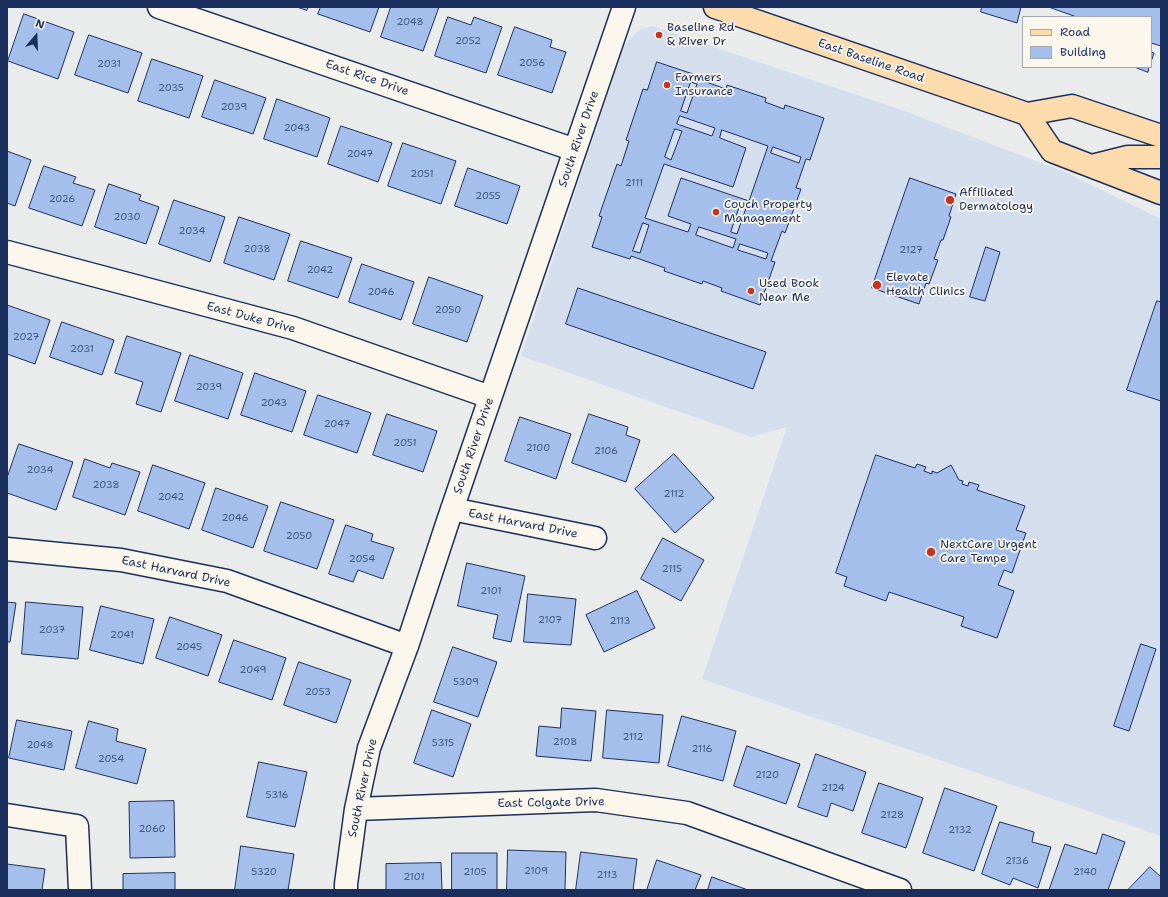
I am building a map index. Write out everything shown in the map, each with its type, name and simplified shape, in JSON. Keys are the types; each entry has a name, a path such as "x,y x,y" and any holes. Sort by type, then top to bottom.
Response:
{"main road":[{"name":"East Baseline Road","path":"715,7 1027,114 1072,106 1161,136"},
{"path":"1027,114 1052,151 1161,193"},
{"path":"1092,166 1128,157 1161,157"}],"street":[{"name":"East Rice Drive","path":"160,7 575,150"},
{"name":"South River Drive","path":"346,890 356,809 369,748 407,646 490,396 624,7"},
{"name":"East Duke Drive","path":"7,252 292,328 490,396"},
{"name":"East Harvard Drive","path":"452,510 595,538"},
{"name":"East Harvard Drive","path":"7,549 121,560 227,581 407,646"},
{"name":"East Colgate Drive","path":"356,809 596,800 687,813 900,890"},
{"path":"7,815 76,826 80,890"}],"shaded area":[{"path":"652,26 899,109 1065,172 1161,219 1161,836 702,679 787,427 751,437 521,356 623,48 631,37 641,29"}],"building":[{"path":"297,7 308,7 307,10"},
{"path":"321,7 379,7 370,32 318,14"},
{"path":"391,7 439,7 423,51 381,37"},
{"path":"982,7 1021,7 1017,23 981,12"},
{"path":"1049,7 1161,7 1161,46 1152,43 1152,16 1074,16"},
{"path":"24,14 74,32 58,79 8,61"},
{"path":"448,17 471,25 474,17 502,27 486,73 435,56"},
{"path":"515,27 552,40 550,47 566,52 552,93 498,75"},
{"path":"89,35 142,53 128,93 75,75"},
{"path":"152,59 203,76 189,118 138,101"},
{"path":"657,62 693,74 692,77 726,89 727,85 766,98 765,102 784,109 785,105 824,118 810,160 806,159 796,188 801,189 785,233 782,231 771,261 775,262 760,305 721,291 722,288 703,281 702,284 664,271 665,268 631,256 630,259 592,247 602,217 599,216 617,164 621,166 629,141 626,140 643,89 647,90","holes":["691,82 697,84 687,113 681,111","680,116 715,128 712,136 677,124","675,129 682,131 671,160 665,157","722,130 768,146 749,201 681,178 668,216 691,224 688,232 645,218 664,164 733,187 746,148 720,138","773,147 801,157 799,163 771,153","741,203 747,205 737,234 731,232","643,223 649,225 640,253 633,251","699,227 736,239 733,248 696,235","740,244 768,253 766,259 738,250"]},
{"path":"1138,68 1149,68 1148,72"},
{"path":"215,80 266,98 253,134 202,117"},
{"path":"277,99 330,118 317,157 264,139"},
{"path":"341,126 392,143 378,182 328,164"},
{"path":"403,143 456,161 441,204 388,186"},
{"path":"7,151 31,160 15,206 7,203"},
{"path":"44,166 76,177 73,183 95,190 82,226 29,208"},
{"path":"468,168 520,186 507,224 455,206"},
{"path":"910,178 956,194 949,216 951,217 943,240 941,240 934,259 938,260 929,284 926,283 919,304 872,288"},
{"path":"109,184 141,195 139,200 159,207 146,244 95,227"},
{"path":"174,200 225,217 210,262 159,244"},
{"path":"239,217 290,234 274,280 224,263"},
{"path":"301,241 352,258 338,298 288,281"},
{"path":"986,247 1000,252 985,301 970,297"},
{"path":"362,264 414,282 401,320 349,302"},
{"path":"429,277 483,296 467,342 413,324"},
{"path":"578,288 766,352 753,389 566,324"},
{"path":"1157,301 1161,302 1161,401 1127,390"},
{"path":"7,305 50,320 35,364 7,354"},
{"path":"62,322 114,340 102,375 50,357"},
{"path":"127,336 181,353 161,412 136,404 143,382 115,373"},
{"path":"190,355 243,373 228,419 175,401"},
{"path":"255,373 306,391 292,432 241,415"},
{"path":"318,395 371,413 357,453 304,435"},
{"path":"387,414 437,431 423,472 373,455"},
{"path":"589,414 628,427 626,435 640,440 626,482 572,463"},
{"path":"520,417 571,434 556,479 505,461"},
{"path":"19,444 73,462 56,510 7,493 7,478"},
{"path":"674,454 714,498 675,533 635,489"},
{"name":"NextCare Urgent Care Tempe","path":"876,455 915,468 917,464 926,467 924,471 932,474 932,471 937,473 951,465 959,480 963,481 962,484 968,486 969,482 979,485 977,490 1025,506 1016,530 1026,533 1012,573 1004,570 998,585 1014,591 997,638 961,626 964,617 889,592 886,601 844,586 847,577 836,573"},
{"path":"85,459 110,468 112,463 140,472 125,515 73,497"},
{"path":"153,465 205,483 189,529 138,511"},
{"path":"216,488 268,506 253,548 202,530"},
{"path":"281,502 334,520 317,569 264,551"},
{"path":"346,525 373,534 371,541 394,548 383,579 358,570 353,582 329,574"},
{"path":"663,538 704,560 681,601 641,579"},
{"path":"467,563 525,576 511,642 493,638 498,615 458,606"},
{"path":"637,591 655,628 604,652 586,615"},
{"path":"528,594 576,599 571,645 524,642"},
{"path":"7,602 16,603 10,642 7,642"},
{"path":"26,602 83,607 78,659 22,654"},
{"path":"101,606 154,619 143,664 90,650"},
{"path":"170,617 222,635 208,676 156,658"},
{"path":"234,640 286,658 272,700 219,682"},
{"path":"1141,644 1156,649 1129,731 1114,726"},
{"path":"453,647 497,662 478,717 434,702"},
{"path":"299,662 351,680 336,723 284,705"},
{"path":"562,708 596,711 591,761 536,756 539,726 560,728"},
{"path":"432,710 471,724 453,777 414,763"},
{"path":"607,710 663,715 659,763 603,758"},
{"path":"682,716 736,731 723,781 668,766"},
{"path":"17,720 72,731 64,770 9,758"},
{"path":"89,721 118,729 116,741 146,749 137,784 76,768"},
{"path":"747,746 800,764 786,804 734,786"},
{"path":"816,754 866,772 853,811 831,803 827,817 798,807"},
{"path":"259,762 307,772 295,827 247,817"},
{"path":"879,783 923,798 906,848 862,833"},
{"path":"945,788 997,806 974,871 923,853"},
{"path":"174,801 175,857 130,858 129,802"},
{"path":"1000,822 1034,832 1032,842 1051,847 1038,888 1013,878 1010,885 982,874"},
{"path":"1103,834 1125,842 1108,890 1049,890 1065,844 1096,854"},
{"path":"241,846 294,854 288,890 235,890"},
{"path":"508,850 566,852 565,890 507,890"},
{"path":"581,852 637,859 633,890 576,890"},
{"path":"452,853 497,853 497,890 452,890"},
{"path":"657,860 701,875 695,890 647,890"},
{"path":"441,863 442,890 386,890 386,864"},
{"path":"7,864 45,869 42,890 7,890"},
{"path":"1150,867 1161,877 1161,890 1128,890"},
{"path":"175,873 175,890 123,890 123,874"},
{"path":"712,877 748,890 708,890"}],"place":[{"name":"Baseline Rd & River Dr","path":"659,35"},
{"name":"Farmers Insurance","path":"667,85"},
{"name":"Affiliated Dermatology","path":"950,200"},
{"name":"Couch Property Management","path":"716,212"},
{"name":"Elevate Health Clinics","path":"877,285"},
{"name":"Used Book Near Me","path":"751,291"},
{"name":"NextCare Urgent Care Tempe","path":"931,552"}]}
